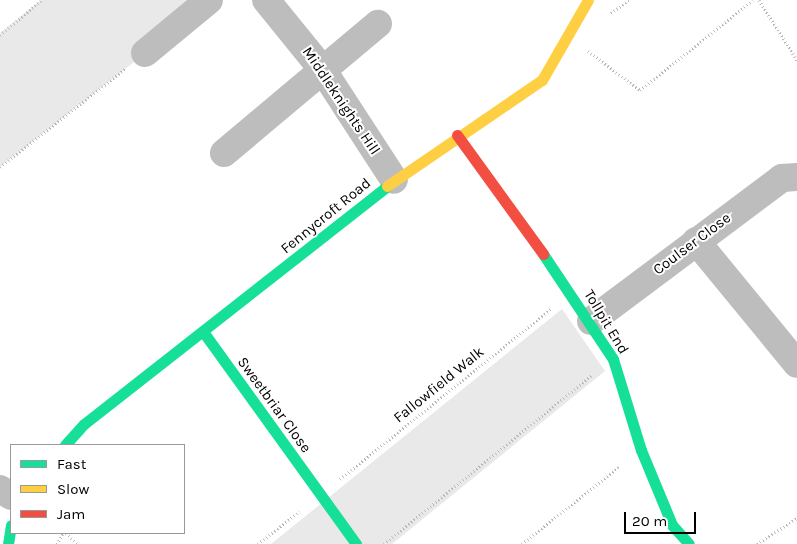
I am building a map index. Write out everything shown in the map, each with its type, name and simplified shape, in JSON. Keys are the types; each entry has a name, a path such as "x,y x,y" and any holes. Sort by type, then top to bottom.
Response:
{"street":[{"path":"145,53 209,0"},
{"name":"Middleknights Hill","path":"266,0 322,69 394,180"},
{"name":"Fennycroft Road","path":"66,444 84,424 204,333 394,180 457,135 542,80 588,0"},
{"path":"224,153 378,24"},
{"name":"Tollpit End","path":"457,135 591,321 613,359 640,450 672,525 689,544"},
{"name":"Coulser Close","path":"591,321 782,178 797,177"},
{"path":"696,241 797,364"},
{"name":"Sweetbriar Close","path":"204,333 356,544"},
{"path":"8,544 10,531"}],"path":[{"path":"0,35 42,0"},
{"path":"567,36 640,90 753,0"},
{"path":"759,0 797,60"},
{"path":"0,167 145,53"},
{"name":"Fallowfield Walk","path":"320,494 571,293"},
{"path":"384,544 613,359"},
{"path":"522,544 640,450"},
{"path":"258,544 320,494"},
{"path":"757,544 797,518"},
{"path":"67,534 77,544"}],"shaded area":[{"path":"41,0 213,0 0,167 0,33"},
{"path":"562,309 605,371 392,544 271,544"}],"traffic: fast":[{"path":"66,444 84,424 387,186"},
{"path":"543,254 613,359 641,450 672,525 689,544"},
{"path":"204,333 356,544"},
{"path":"8,544 10,531"}],"traffic: slow":[{"path":"387,186 542,80 588,0"}],"traffic: jam":[{"path":"457,135 543,254"}]}
